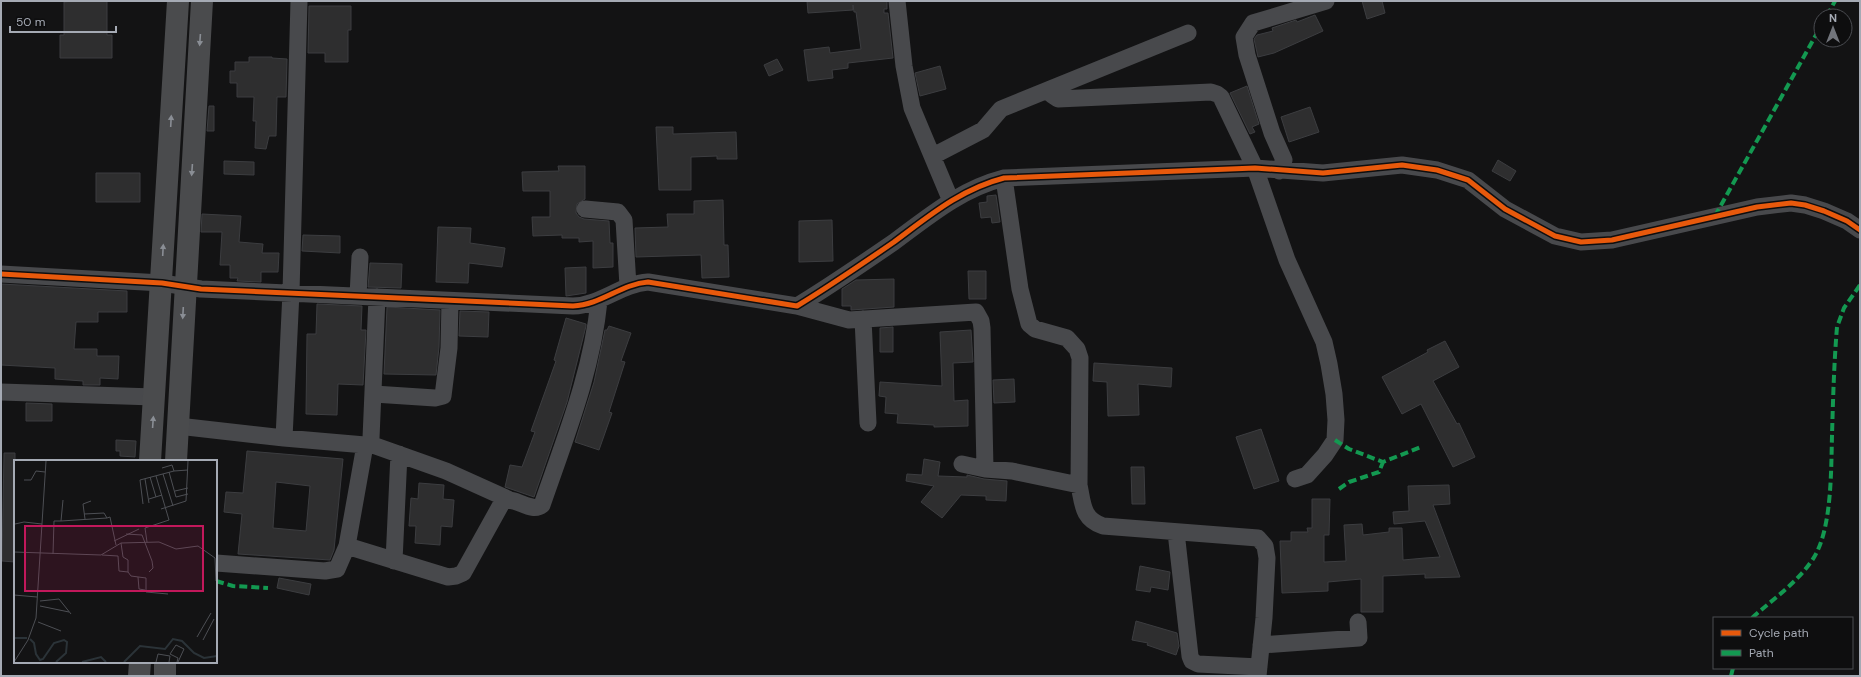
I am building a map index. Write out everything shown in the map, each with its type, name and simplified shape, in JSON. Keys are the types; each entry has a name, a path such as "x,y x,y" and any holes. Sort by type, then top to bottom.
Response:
{"highway":[{"path":"150,460 178,1"},
{"path":"176,460 202,1"},
{"path":"139,676 140,663"},
{"path":"165,663 165,676"}],"street":[{"path":"284,438 291,292 299,1"},
{"path":"897,1 904,66 912,108 951,201"},
{"path":"1279,171 1284,160 1272,133 1247,55 1244,37 1253,23 1326,1"},
{"path":"933,156 983,130 988,126 998,110 1188,33"},
{"path":"1051,89 1052,96 1058,100 1211,92 1222,97 1255,168 1287,260 1324,342 1334,394 1336,420 1335,440 1325,455 1307,475 1295,479"},
{"path":"797,306 841,279 951,201 984,183 1004,178 1255,168 1279,171 1323,173 1402,165 1437,170 1468,180 1505,209 1555,236 1581,242 1612,240 1756,207 1790,203 1805,205 1824,211 1847,220 1860,230"},
{"path":"1004,178 1020,289 1029,324 1035,329 1067,338 1077,349 1080,358 1079,485 1084,510 1088,518 1094,523 1103,526 1258,538 1263,542 1267,558 1258,671 1198,664 1192,661 1190,656 1183,601 1176,532"},
{"path":"585,209 618,212 622,214 624,220 628,286"},
{"path":"358,296 360,257"},
{"path":"1,274 162,283 185,287 573,306 583,306 599,301 628,286 648,282 797,306 849,320 976,312 981,321 982,328 985,468"},
{"path":"217,563 331,571 337,569 342,561 347,546 367,444 372,438 377,297"},
{"path":"374,394 435,398 441,397 444,392 449,348 450,301"},
{"path":"178,426 284,438 367,444 446,471 508,499 534,508 539,508 542,505 589,364 599,301"},
{"path":"863,319 868,423"},
{"path":"1,392 154,397"},
{"path":"394,561 399,454"},
{"path":"962,464 1012,471 1079,485"},
{"path":"347,546 448,577 456,576 463,573 503,501 508,499"},
{"path":"1261,645 1359,638 1358,622"}],"building":[{"path":"107,1 107,35 112,35 112,58 60,58 60,35 64,35 64,2"},
{"path":"807,1 887,1 887,9 884,9 884,13 888,13 893,58 848,63 848,68 832,70 833,78 808,81 804,50 829,47 830,53 861,49 856,12 854,12 853,5 853,10 808,13"},
{"path":"1362,1 1382,1 1385,13 1367,19"},
{"path":"309,6 351,6 351,30 348,30 348,62 325,62 325,53 308,53"},
{"path":"1315,15 1323,31 1274,53 1258,57 1254,39 1257,35 1273,31 1272,28 1296,20 1297,22"},
{"path":"249,57 272,57 287,59 286,97 277,97 276,136 269,136 266,149 255,148 256,121 253,121 254,97 237,97 237,83 230,83 230,71 235,71 235,62 249,62"},
{"path":"777,59 783,70 769,76 764,65"},
{"path":"940,66 946,89 920,96 915,73"},
{"path":"1247,86 1259,124 1252,127 1255,132 1250,134 1230,93"},
{"path":"209,106 214,106 214,131 207,131"},
{"path":"1310,107 1319,132 1289,142 1281,117"},
{"path":"656,127 673,127 673,134 736,132 737,159 717,159 717,156 691,157 691,190 659,190"},
{"path":"1498,160 1516,171 1510,181 1492,171"},
{"path":"224,161 254,162 254,175 224,174"},
{"path":"558,166 585,166 585,199 577,204 576,213 579,217 584,219 609,221 610,243 613,243 613,267 593,268 593,241 579,242 579,238 562,238 562,235 533,236 532,217 550,217 550,191 523,191 522,172 559,171"},
{"path":"96,173 140,173 140,202 96,202"},
{"path":"996,195 1000,222 992,223 991,217 981,218 979,203 987,202 987,196"},
{"path":"723,200 724,245 728,245 729,277 702,278 701,255 636,257 635,228 668,227 667,214 694,214 694,201"},
{"path":"202,214 241,216 239,242 263,244 262,253 279,253 278,272 261,272 261,282 237,281 238,278 230,278 230,265 220,265 222,232 201,232"},
{"path":"832,220 833,261 799,262 799,221"},
{"path":"438,227 471,228 470,243 505,248 502,267 469,263 468,283 436,282"},
{"path":"303,235 340,236 340,253 302,251"},
{"path":"370,263 402,264 401,288 368,287"},
{"path":"586,267 586,293 566,296 565,268"},
{"path":"968,271 986,271 986,299 969,299"},
{"path":"894,279 894,307 851,310 851,306 842,306 842,289 856,280"},
{"path":"1,284 127,291 127,312 98,312 98,322 76,322 74,349 97,349 97,356 119,356 118,379 100,378 100,385 83,385 83,381 55,379 55,368 1,365"},
{"path":"317,304 362,306 361,330 366,330 363,385 338,384 337,415 306,414 307,334 316,334"},
{"path":"387,307 440,310 439,347 436,375 384,374"},
{"path":"460,311 489,312 488,337 459,336"},
{"path":"566,318 586,324 586,326 567,402 534,497 505,487 510,465 522,467 535,432 531,431 556,361 554,360"},
{"path":"609,326 631,333 621,361 625,362 609,412 612,413 599,450 575,442 594,382 605,330 607,330"},
{"path":"893,327 893,352 880,352 880,328"},
{"path":"971,330 973,362 953,363 954,401 968,400 968,426 934,427 934,425 897,423 898,414 885,413 886,397 879,396 880,382 942,386 940,332"},
{"path":"1445,341 1459,367 1433,381 1457,424 1459,423 1475,457 1453,467 1421,404 1402,414 1382,377"},
{"path":"1094,363 1172,368 1171,387 1138,384 1139,415 1108,416 1107,382 1093,381"},
{"path":"1014,379 1015,402 994,403 993,380"},
{"path":"26,403 52,404 52,421 26,421"},
{"path":"1261,429 1279,481 1254,489 1236,437"},
{"path":"116,440 136,441 135,457 120,456 120,451 116,451"},
{"path":"247,451 343,459 334,550 330,560 238,554 242,514 224,512 226,492 243,493","holes":["276,482 310,486 306,531 273,528"]},
{"path":"4,453 15,453 14,562 2,561"},
{"path":"924,459 940,462 938,476 967,477 967,475 984,479 1007,481 1006,501 986,500 986,496 961,495 942,518 921,502 934,486 906,481 907,474 922,475"},
{"path":"1131,467 1144,467 1145,504 1132,504"},
{"path":"419,483 444,485 443,499 454,500 452,527 441,526 440,545 415,543 416,526 409,526 411,498 418,499"},
{"path":"1449,485 1450,504 1433,505 1460,577 1425,578 1425,574 1383,576 1383,612 1361,612 1361,579 1328,582 1328,591 1282,593 1280,541 1291,541 1291,532 1308,532 1307,528 1312,528 1312,499 1330,499 1329,535 1324,535 1324,562 1346,561 1344,525 1362,524 1363,535 1389,532 1389,528 1402,528 1403,560 1440,557 1425,521 1394,524 1393,512 1409,511 1408,486"},
{"path":"1140,566 1170,572 1168,590 1151,587 1150,592 1136,590"},
{"path":"279,578 311,584 309,595 277,588"},
{"path":"1136,621 1177,633 1179,646 1176,655 1147,645 1148,643 1132,640"}],"marked path":[{"path":"1831,8 1835,1"},
{"path":"1715,216 1813,40"},
{"path":"1753,617 1806,568 1813,559 1824,532 1829,500 1837,327 1844,308 1860,285"},
{"path":"1335,440 1349,449 1383,462 1421,447"},
{"path":"1339,489 1349,482 1379,472 1383,462"},
{"path":"217,581 233,586 268,588"},
{"path":"1731,676 1733,669"}],"cycle path":[{"path":"1,274 162,283 201,289 573,306 593,302 629,286 648,282 797,306 894,242 946,204 974,189 1004,178 1255,168 1323,173 1402,165 1437,170 1468,180 1505,209 1555,236 1581,242 1612,240 1757,207 1791,203 1805,205 1824,211 1847,221 1860,230"}]}
